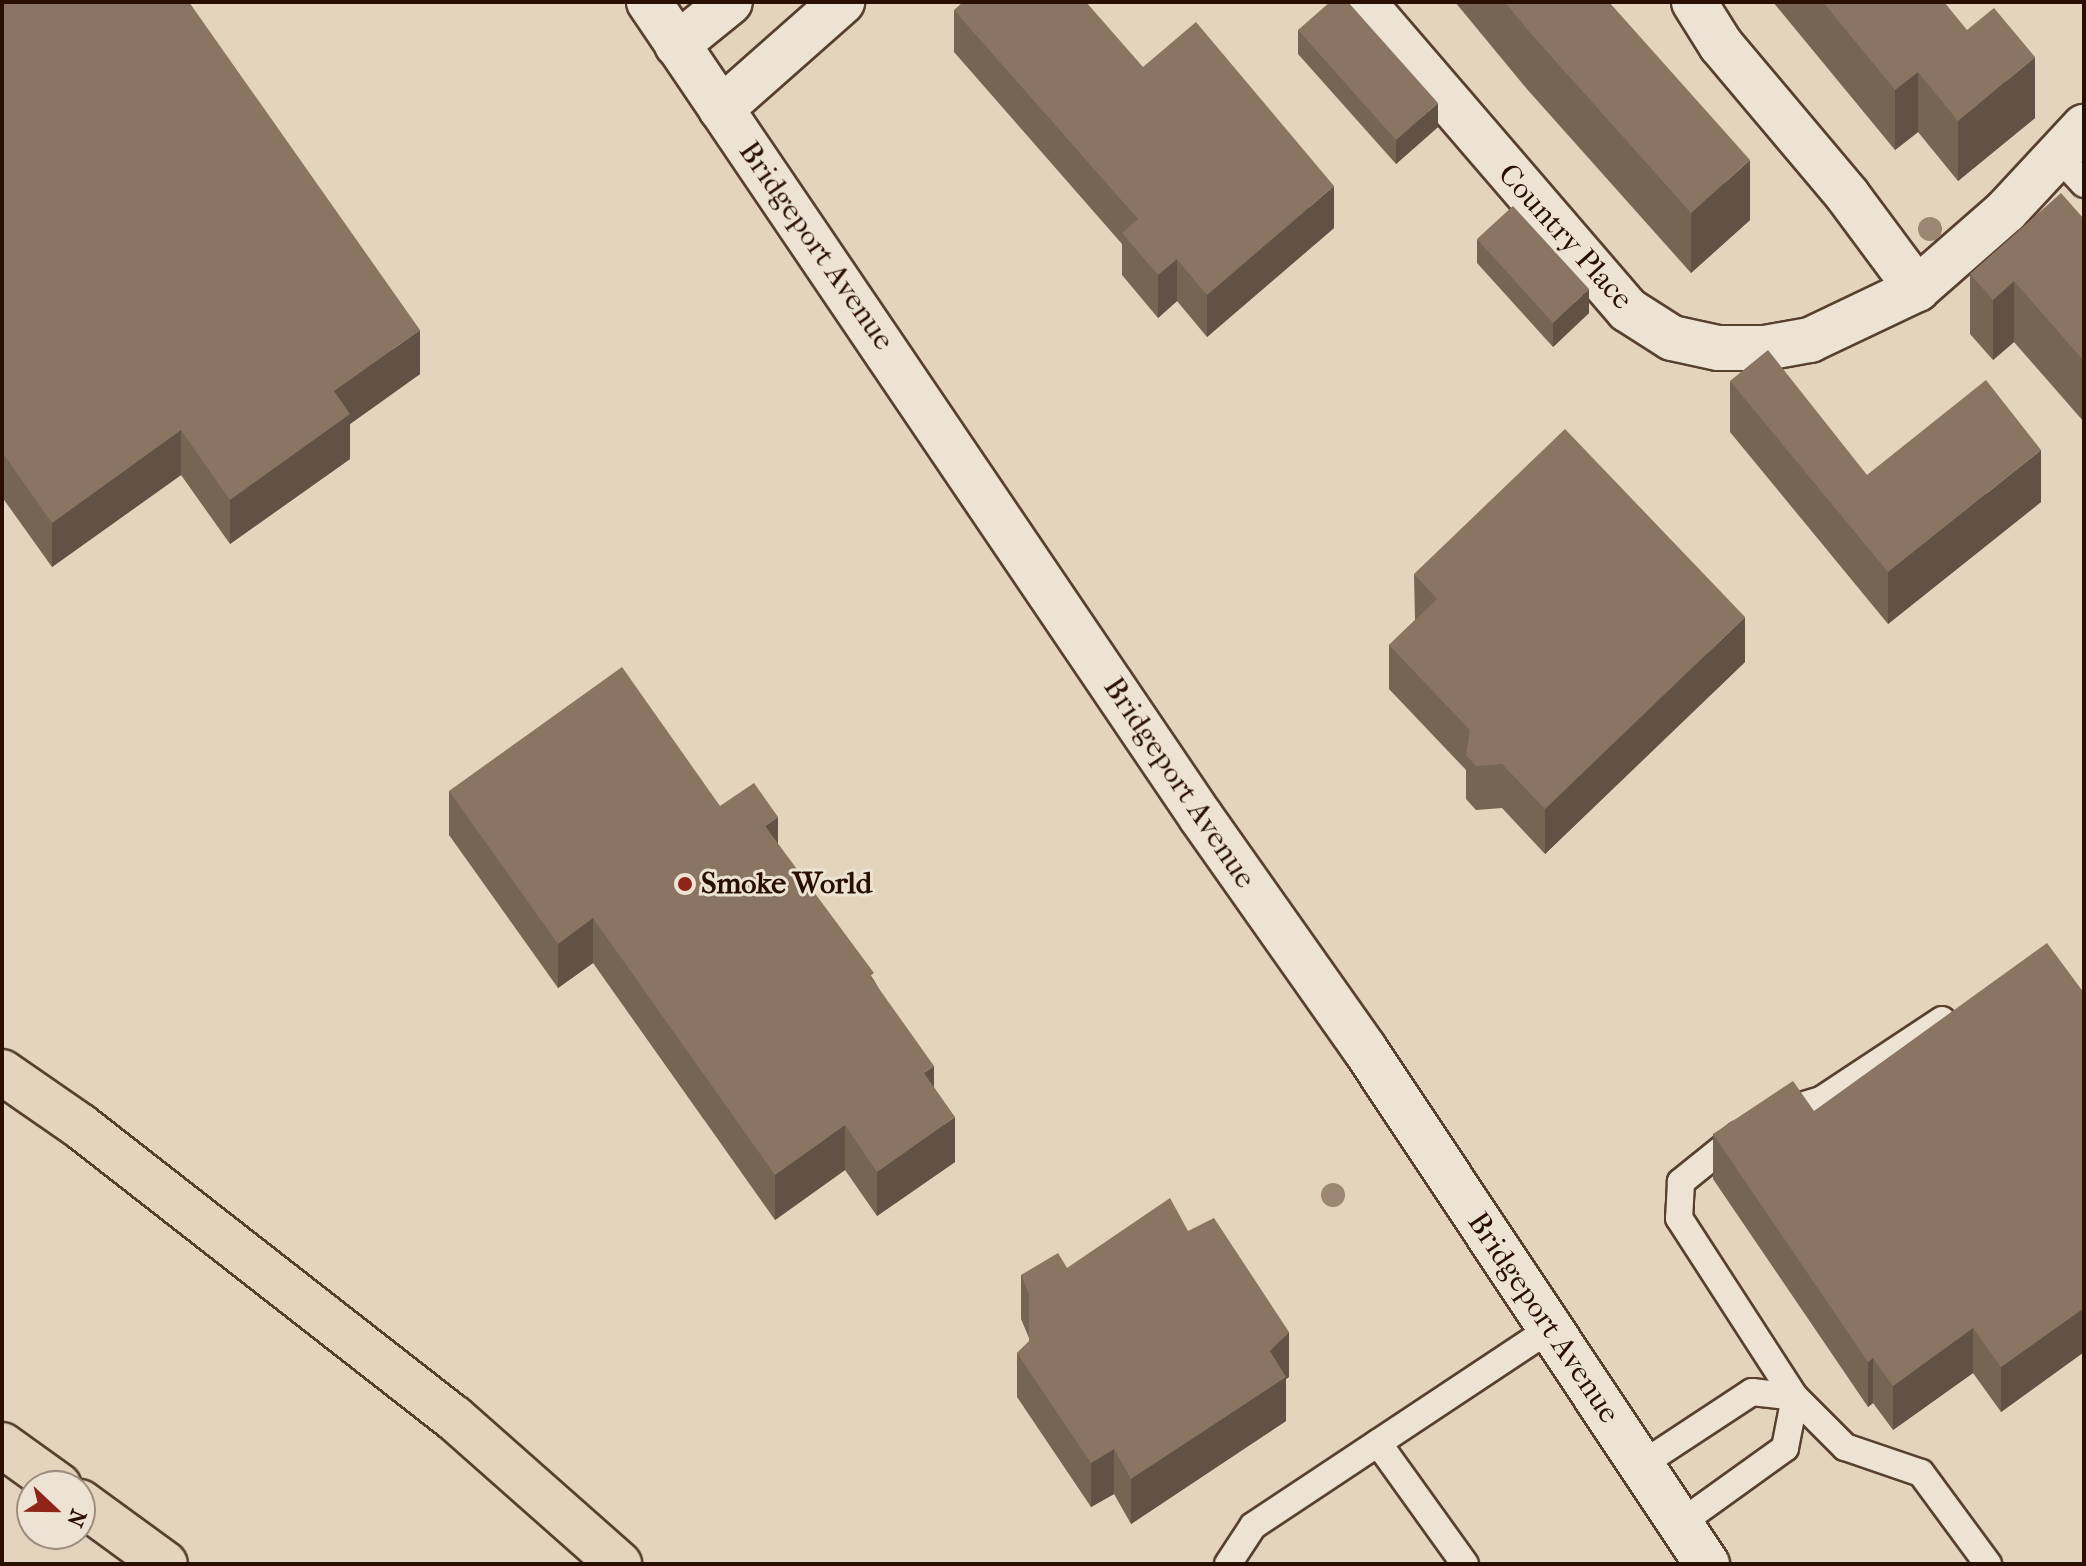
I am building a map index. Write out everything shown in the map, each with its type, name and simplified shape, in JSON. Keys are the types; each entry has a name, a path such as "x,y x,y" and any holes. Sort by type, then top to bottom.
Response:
{"highway":[{"path":"2,1072 80,1126 453,1417 619,1564"},
{"path":"2,1445 37,1470"},
{"path":"96,1514 165,1564"}],"main road":[{"name":"Bridgeport Avenue","path":"649,2 1682,1522 1707,1564"},
{"path":"677,45 730,2"},
{"path":"721,109 842,2"},
{"name":"Country Place","path":"1363,2 1578,258 1628,310 1672,338 1718,348 1765,348 1810,340 1917,289 2075,156"},
{"path":"1694,2 1721,45 1848,196 1917,289"}],"lane":[{"path":"1962,1008 1821,1100 1757,1119 1681,1182 1679,1218 1795,1397 1845,1447 1921,1473 1988,1564"},
{"path":"1228,1564 1253,1526 1550,1329"},
{"path":"1641,1465 1752,1392 1795,1397"},
{"path":"1682,1522 1785,1448 1795,1397"},
{"path":"1378,1443 1465,1564"}],"building":[{"path":"3,2 189,2 420,330 334,391 350,414 230,500 181,430 52,523 2,452"},
{"path":"963,2 1086,2 1143,67 1196,22 1334,186 1207,295 1177,259 1158,275 1122,233 1138,219 954,10"},
{"path":"1330,2 1348,2 1438,103 1396,140 1298,30"},
{"path":"1505,2 1609,2 1750,160 1691,213"},
{"path":"1823,2 1944,2 1967,30 1994,8 2035,57 1958,121 1918,72 1895,90"},
{"path":"2061,193 2084,219 2084,361 2014,281 1993,300 1970,274"},
{"path":"1513,206 1589,289 1553,323 1477,239"},
{"path":"1768,350 1867,475 1986,380 2041,450 1888,572 1730,381"},
{"path":"1565,429 1745,617 1545,809 1502,764 1476,766 1466,755 1470,730 1389,645 1437,599 1414,574"},
{"path":"622,667 720,806 754,783 778,817 765,826 874,973 870,976 934,1066 924,1073 955,1117 877,1172 845,1125 775,1175 593,918 558,944 449,791"},
{"path":"2047,943 2084,993 2084,1308 2001,1367 1973,1328 1893,1386 1873,1358 1868,1362 1713,1134 1793,1081 1814,1111"},
{"path":"1170,1198 1188,1231 1214,1218 1289,1332 1270,1351 1286,1377 1131,1479 1114,1449 1091,1463 1017,1353 1029,1341 1029,1294 1021,1275 1058,1253 1067,1268"}],"place":[{"name":"Smoke World","path":"685,884"}]}
